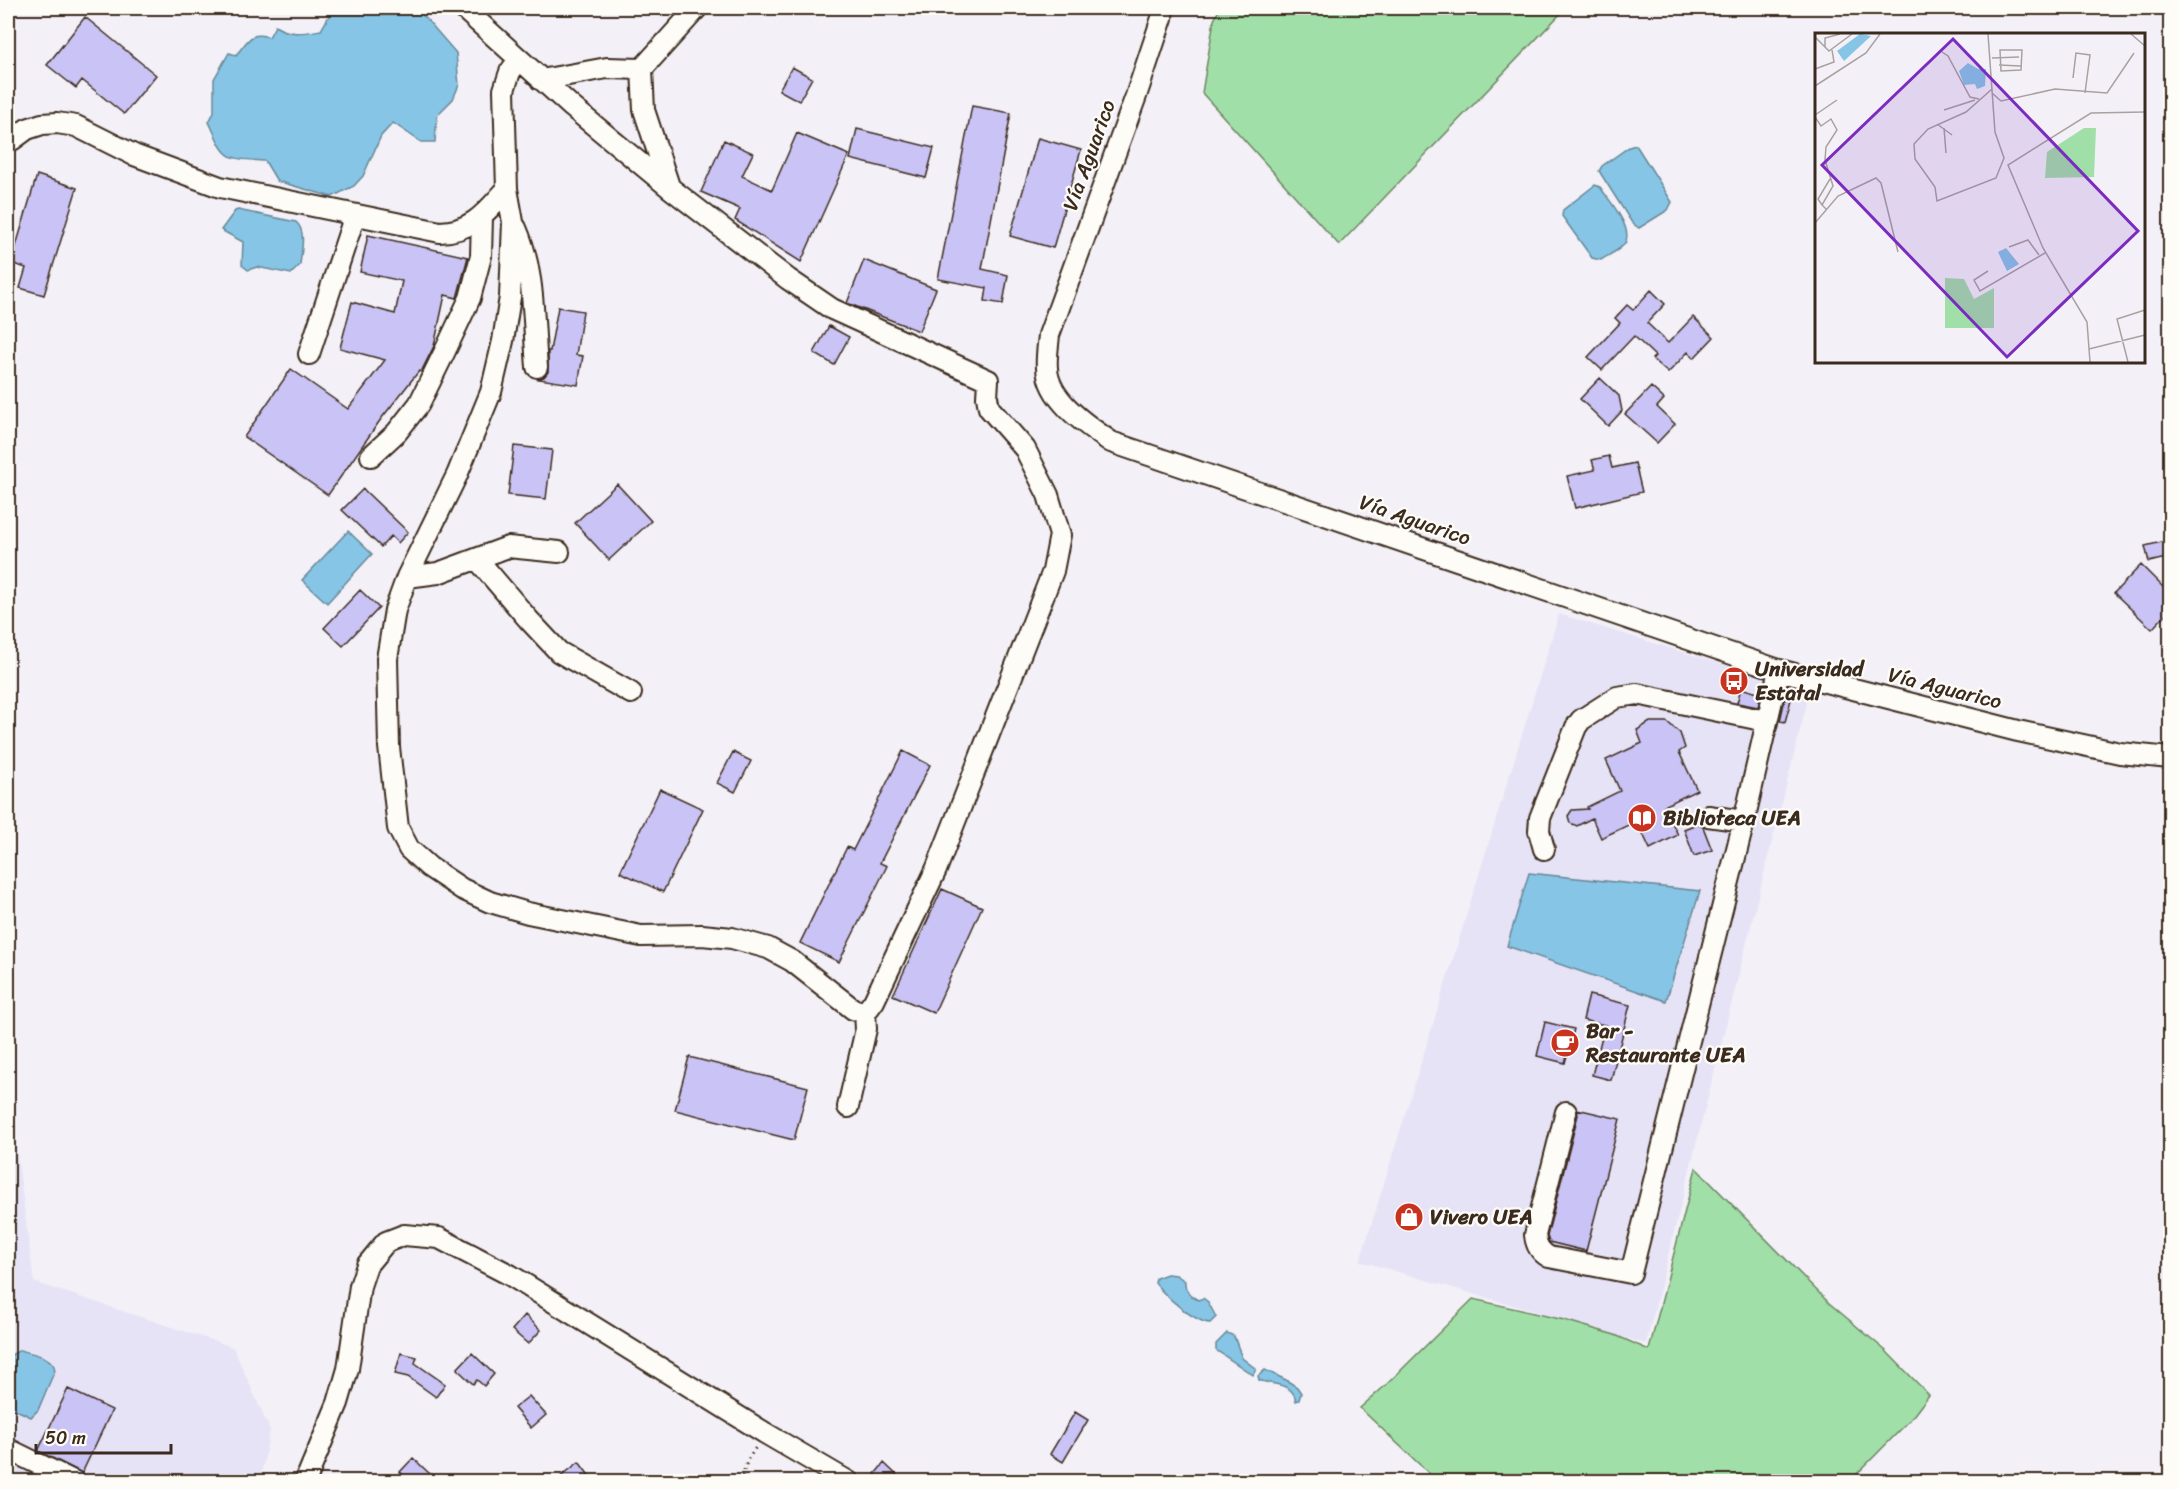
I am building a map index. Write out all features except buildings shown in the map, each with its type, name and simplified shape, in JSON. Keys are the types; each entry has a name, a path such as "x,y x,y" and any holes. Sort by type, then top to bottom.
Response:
{"street":[{"path":"464,8 541,80 670,188 788,279 832,309 988,380 987,397 990,408 1025,449 1048,495 1060,536 1053,571 936,870 874,1001 865,1013 866,1029 848,1107"},
{"path":"670,188 644,110 642,69 697,8"},
{"name":"Vía Aguarico","path":"1163,8 1162,18 1136,96 1049,335 1047,371 1057,395 1082,422 1111,442 1779,670 2018,731 2120,753 2170,758"},
{"path":"519,59 510,72 504,90 507,189 513,222 510,297 503,341 490,392 457,475 406,577 395,610 387,659 389,747 398,828 409,849 429,867 462,889 490,902 528,913 641,936 702,935 732,938 768,948 792,961 853,1009 865,1013"},
{"path":"541,80 608,68 642,69"},
{"path":"12,140 27,129 42,124 57,123 76,126 134,155 220,187 440,232 456,232 482,217 507,189"},
{"path":"309,354 355,215"},
{"path":"371,456 396,432 419,404 470,298 481,256 482,217"},
{"path":"513,222 524,245 530,269 537,368"},
{"path":"406,577 438,573 508,547 559,552"},
{"path":"477,559 559,652 631,693"},
{"path":"1566,1112 1535,1235 1536,1242 1539,1249 1549,1257 1631,1273 1744,821 1779,670"},
{"path":"1544,849 1539,831 1540,818 1576,727 1589,713 1611,700 1624,695 1637,694 1766,721"},
{"path":"1708,816 1744,821"},
{"path":"305,1482 338,1403 348,1369 360,1286 367,1264 386,1242 404,1235 439,1238 510,1275 765,1433 849,1482"},
{"path":"8,1449 75,1482"}],"path":[{"path":"740,1482 748,1459 765,1433"}],"shaded area":[{"path":"1559,614 1810,691 1646,1344 1360,1261"},
{"path":"8,1128 16,1146 34,1282 233,1347 270,1430 260,1481 8,1481"}],"green space":[{"path":"1220,8 1566,8 1339,245 1202,93 1214,20"},
{"path":"1696,1168 1829,1303 1886,1351 1929,1395 1910,1420 1850,1481 1437,1481 1360,1408 1473,1299 1564,1320 1615,1335 1649,1350"}],"water":[{"path":"330,8 417,8 456,53 459,85 453,99 437,115 435,142 421,142 393,123 381,136 363,176 354,186 332,197 277,181 265,161 241,159 228,155 219,144 209,122 214,112 214,79 229,53 236,55 246,42 257,35 269,37 275,26 303,33 321,30 329,16"},
{"path":"1636,145 1672,202 1668,210 1639,228 1632,223 1599,171 1602,166 1629,147"},
{"path":"1595,185 1600,187 1619,214 1627,237 1621,248 1601,260 1592,258 1562,216 1563,210"},
{"path":"238,210 296,222 301,231 300,265 291,274 257,267 248,270 242,265 243,242 221,230"},
{"path":"348,531 372,554 327,603 302,580"},
{"path":"1529,873 1700,891 1666,1001 1507,946"},
{"path":"1167,1274 1176,1275 1185,1281 1185,1287 1190,1295 1198,1300 1203,1298 1208,1302 1216,1317 1210,1323 1188,1313 1159,1288 1155,1283 1156,1278"},
{"path":"1227,1333 1234,1336 1242,1358 1256,1369 1253,1375 1216,1350 1216,1344"},
{"path":"20,1350 46,1359 51,1362 55,1370 38,1410 31,1417 8,1406 8,1371 11,1355"},
{"path":"1265,1370 1297,1387 1301,1393 1299,1400 1296,1401 1287,1388 1259,1380 1258,1376"}],"place":[{"name":"Universidad Estatal","path":"1734,681"},
{"name":"Biblioteca UEA","path":"1642,818"},
{"name":"Bar - Restaurante UEA","path":"1565,1043"},
{"name":"Vivero UEA","path":"1409,1217"}]}
